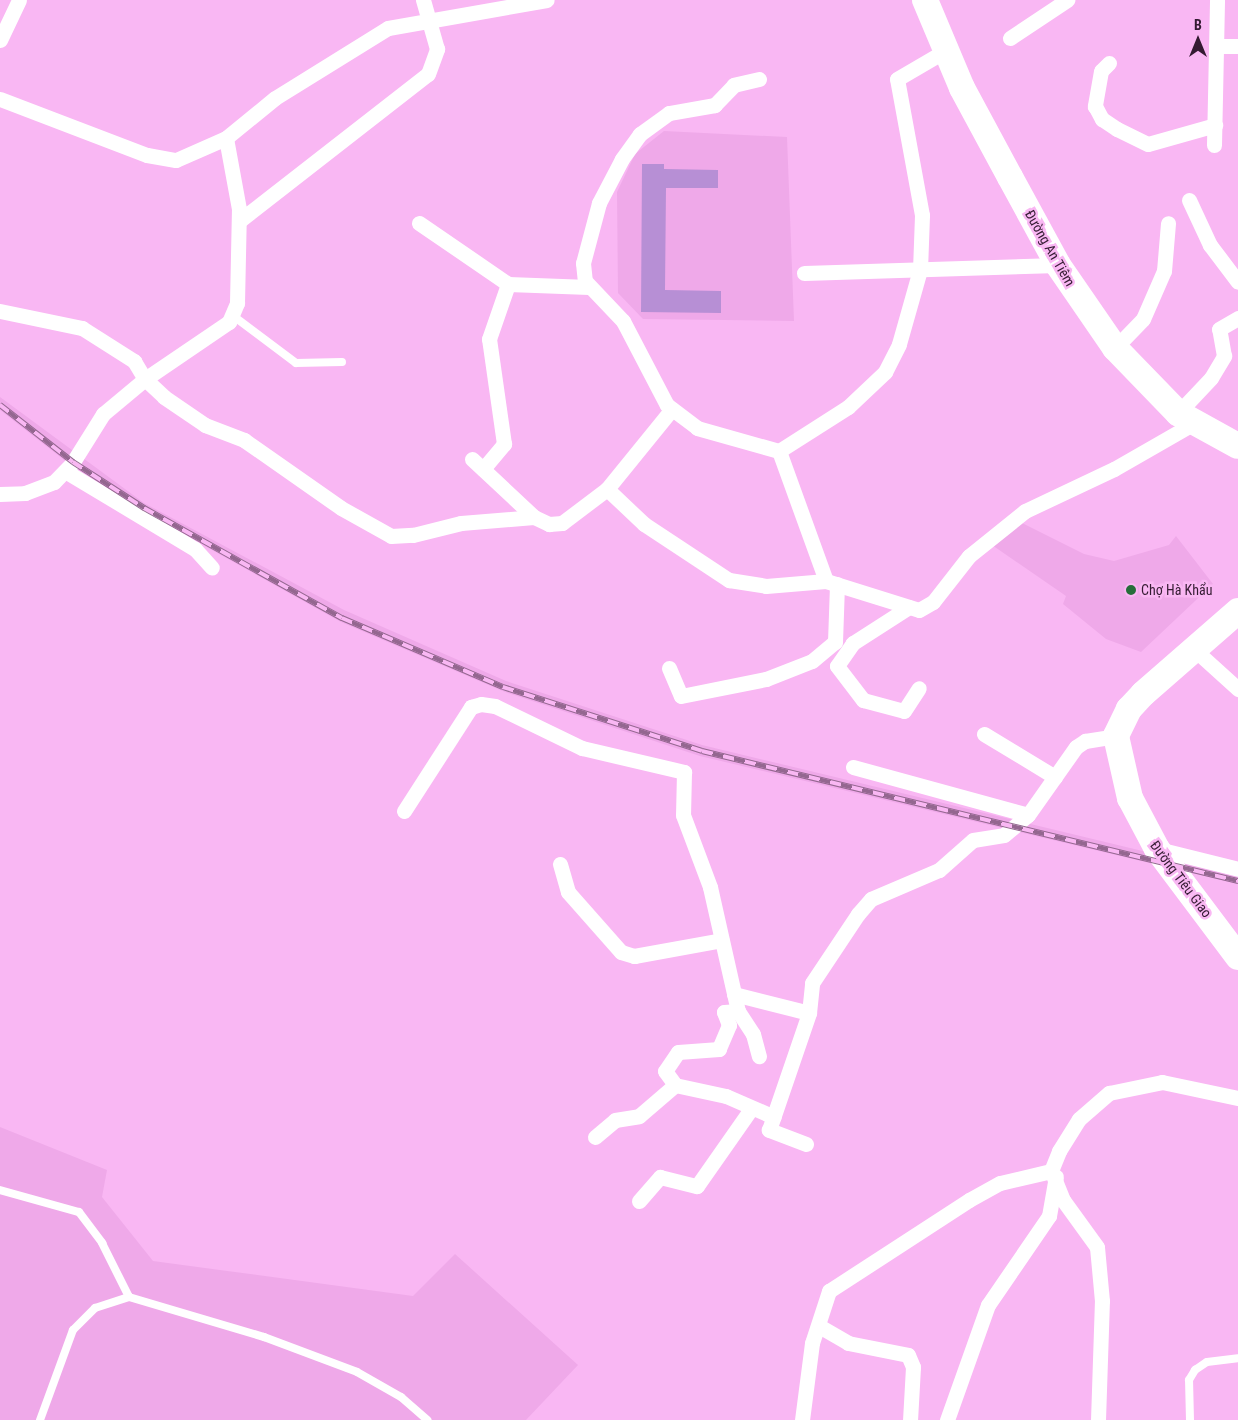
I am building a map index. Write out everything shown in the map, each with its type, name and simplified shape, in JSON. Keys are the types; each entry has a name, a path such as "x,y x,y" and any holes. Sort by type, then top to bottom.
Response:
{"highway":[{"name":"Đường An Tiêm","path":"925,0 945,51 1058,266 1115,348 1186,418 1238,446"},
{"path":"1116,736 1129,709 1143,694 1196,651 1238,611"},
{"name":"Đường Tiêu Giao","path":"1116,736 1130,798 1157,849 1238,957"}],"street":[{"path":"0,40 19,0"},
{"path":"239,221 428,74 436,49 423,0"},
{"path":"0,100 147,155 176,160 226,138 275,98 388,28 427,19 467,16 547,0"},
{"path":"1010,38 1067,0"},
{"path":"1214,144 1217,0"},
{"path":"1216,46 1238,46"},
{"path":"759,79 734,85 716,106 669,113 640,134 622,159 599,203 583,263 589,287 623,321 672,409 697,428 779,451 848,406 885,372 900,344 920,270 922,215 897,79 945,51"},
{"path":"1109,63 1101,71 1095,106 1102,120 1117,129 1148,144 1214,125"},
{"path":"0,494 25,493 54,482 65,471 104,414 145,379 229,322 237,304 239,221 226,138"},
{"path":"1189,200 1210,245 1238,282"},
{"path":"419,223 508,284 589,287"},
{"path":"1115,348 1143,320 1164,271 1168,223"},
{"path":"804,273 1058,266"},
{"path":"483,469 504,444 489,339 508,284"},
{"path":"0,311 82,328 134,361 145,379 164,398 205,425 244,440 341,508 391,536 412,535 461,523 534,517"},
{"path":"607,489 644,524 729,580 766,586 832,583 919,610 933,602 969,556 1025,511 1114,469 1186,418 1224,356 1219,329 1238,318"},
{"path":"472,459 534,517 549,524 562,523 607,489 672,409"},
{"path":"668,668 681,696 736,687 812,660 835,642 832,583 779,451"},
{"path":"65,471 194,549 212,568"},
{"path":"909,607 853,643 837,666 863,700 904,711 920,688"},
{"path":"836,635 853,643"},
{"path":"1196,651 1238,688"},
{"path":"404,811 471,707 481,704 495,706 582,748 684,772 683,815 710,887 738,1011 753,1034 759,1056"},
{"path":"984,734 1055,777"},
{"path":"806,1144 768,1130 810,1013 812,983 872,900 939,870 983,836 1004,835 1028,815 1076,747 1085,741 1116,736"},
{"path":"853,767 1028,815"},
{"path":"1157,849 1238,869"},
{"path":"560,864 568,892 621,952 634,956 722,940"},
{"path":"734,994 810,1013"},
{"path":"738,1011 724,1012 729,1025 719,1049 678,1052 665,1072 675,1085 726,1096 774,1117"},
{"path":"947,1420 988,1305 1048,1216 1053,1174 1066,1136 1109,1093 1162,1082 1238,1098"},
{"path":"595,1136 615,1120 639,1116 675,1085"},
{"path":"639,1201 660,1178 696,1186 751,1108"},
{"path":"802,1420 812,1343 829,1291 868,1262 1000,1183 1053,1174"},
{"path":"1053,1174 1063,1200 1097,1247 1102,1301 1098,1420"},
{"path":"819,1326 848,1343 908,1355 913,1367 910,1420"}],"lane":[{"path":"232,315 296,363 342,362"},
{"path":"0,1190 79,1212 102,1244 129,1298"},
{"path":"40,1420 73,1330 94,1308 129,1298 264,1337 357,1372 401,1397 426,1420"},
{"path":"1190,1420 1189,1380 1195,1370 1208,1362 1238,1358"}],"shaded area":[{"path":"664,131 787,137 794,321 643,319 618,293 617,192 635,154"},
{"path":"0,397 144,503 344,610 506,681 702,745 1238,874 1238,884 700,756 505,692 341,622 142,511 68,463 0,410"},
{"name":"Chợ Hà Khẩu","path":"1022,523 1084,554 1114,561 1169,545 1176,536 1213,584 1141,652 1106,639 1063,604 1066,596 992,545"},
{"path":"0,1127 107,1170 102,1197 153,1261 413,1296 455,1254 578,1365 526,1420 0,1420"}],"building":[{"path":"642,164 664,164 664,169 718,170 718,188 666,188 665,290 721,291 721,313 641,312"}],"railway":[{"path":"0,405 73,462 144,508 342,618 503,687 702,751 1238,881"}],"place":[{"name":"Chợ Hà Khẩu","path":"1131,590"}]}
